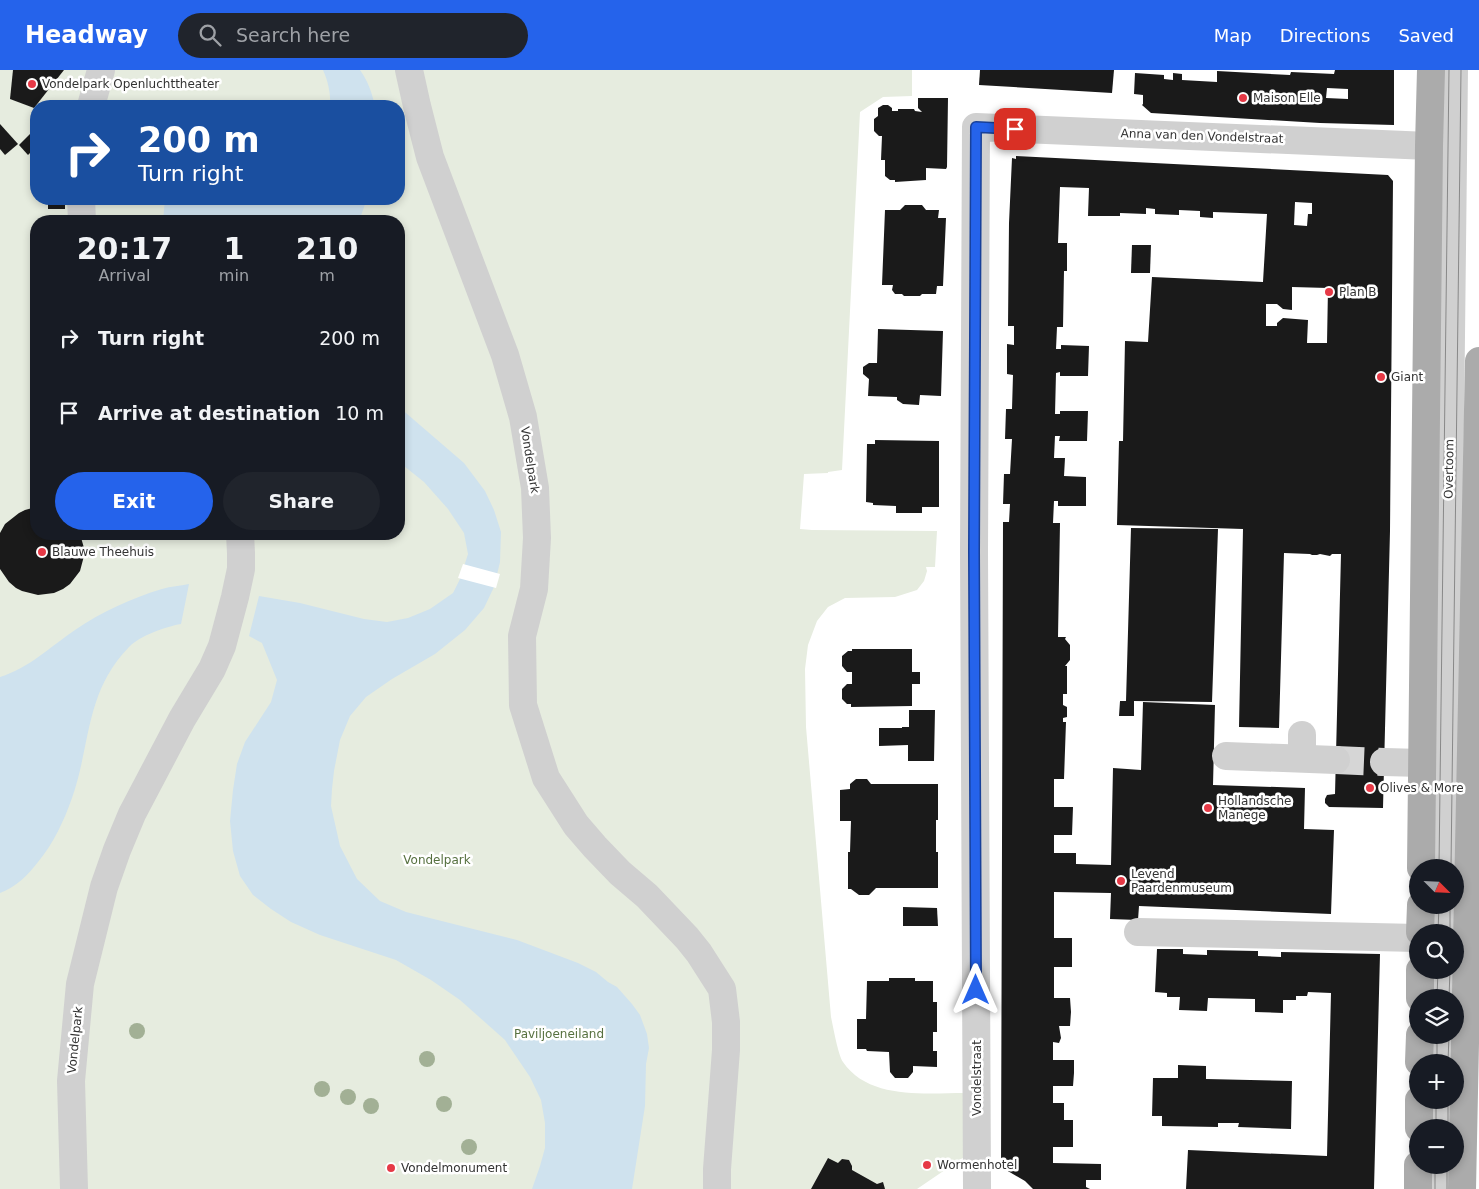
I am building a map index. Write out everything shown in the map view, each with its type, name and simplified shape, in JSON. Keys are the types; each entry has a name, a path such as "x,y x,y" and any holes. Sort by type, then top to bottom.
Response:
{"main road":[{"name":"Overtoom","path":"1421,859 1429,146 1432,70"},
{"path":"1462,1189 1479,361"},
{"path":"1418,1174 1418,1189"}],"street":[{"path":"93,100 102,70"},
{"name":"Vondelpark","path":"409,70 430,157 506,355 523,417 535,488 537,538 534,589 522,636 523,705 546,778 576,825 620,873 646,896 687,938 722,989 726,1022 726,1050 716,1189"},
{"name":"Overtoom","path":"1445,859 1454,70"},
{"name":"Anna van den Vondelstraat","path":"976,127 1429,146"},
{"name":"Vondelstraat","path":"976,127 974,551 977,1189"},
{"name":"Vondelpark","path":"74,1189 71,1081 80,984 104,887 132,814 182,719 212,669 222,646 241,569 240,540"},
{"path":"1226,756 1302,747 1336,760"},
{"path":"1384,762 1422,762"},
{"path":"1138,932 1409,938"},
{"path":"1442,1174 1442,1189"}],"green space":[{"name":"Vondelpark","path":"0,70 912,70 912,96 883,97 860,112 842,470 828,473 804,474 800,529 937,531 935,567 926,567 927,571 924,581 917,590 895,597 845,598 828,607 817,621 808,645 805,669 806,727 831,1017 841,1058 854,1074 867,1083 882,1089 916,1093 965,1093 964,1157 917,1189 0,1189"}],"water":[{"path":"323,70 360,70 373,100 330,100"},
{"path":"164,205 365,205 361,215 164,215"},
{"path":"405,412 464,463 485,491 501,532 500,562 494,587 484,608 465,630 435,654 392,679 366,697 350,716 340,740 332,789 331,806 340,846 357,879 380,901 406,912 517,940 578,963 596,972 617,987 632,1004 640,1015 647,1034 649,1048 646,1064 645,1106 632,1189 532,1189 545,1148 545,1123 541,1100 530,1077 505,1040 460,1000 431,980 396,960 320,935 291,922 253,895 240,876 233,851 230,821 237,764 245,742 271,702 277,680 262,643 249,636 259,596 300,603 364,619 387,622 408,618 430,609 453,593 460,579 468,554 464,533 448,509 424,482 405,467"},
{"path":"189,584 181,624 161,629 140,639 129,647 115,664 104,682 97,700 78,778 69,807 58,832 49,848 30,871 16,884 0,893 0,677 30,663 85,623 106,611 128,601 169,587"}],"pier":[{"path":"463,564 500,574 496,588 458,578"}],"building":[{"name":"Vondelpark Openluchttheater","path":"13,70 64,70 40,100 30,100 30,106 10,99"},
{"path":"980,70 1114,70 1112,93 979,85"},
{"path":"1335,70 1394,70 1394,125 1320,123 1151,113 1142,105 1143,95 1134,94 1135,73 1164,75 1164,79 1173,80 1173,73 1182,74 1182,80 1217,82 1217,71 1290,75 1291,72 1334,74","holes":["1327,88 1348,89 1348,99 1326,98"]},
{"path":"918,98 948,98 947,167 946,169 926,168 926,180 895,182 895,180 890,180 885,176 885,160 881,160 882,136 879,136 874,131 874,119 878,116 878,108 883,105 888,105 892,108 892,111 914,109 915,111 922,112 918,108"},
{"path":"0,124 18,144 5,155 0,149"},
{"path":"30,134 30,153 28,155 19,145"},
{"path":"1016,156 1388,175 1393,181 1390,531 1383,808 1329,807 1325,803 1327,795 1335,794 1341,554 1332,554 1330,556 1284,553 1279,728 1239,727 1243,529 1117,525 1119,441 1123,441 1125,341 1148,342 1152,277 1263,282 1267,214 1213,212 1213,218 1200,217 1200,211 1179,210 1179,215 1155,214 1155,209 1146,208 1146,214 1120,213 1120,216 1088,216 1089,188 1060,187 1058,243 1067,243 1067,271 1064,271 1063,327 1057,327 1056,349 1061,349 1061,345 1089,346 1088,376 1060,376 1060,372 1056,373 1055,414 1060,414 1060,411 1088,411 1087,441 1059,441 1060,436 1055,436 1054,458 1065,458 1064,476 1086,477 1086,506 1058,506 1058,501 1054,501 1053,523 1060,523 1058,637 1066,637 1065,639 1070,645 1070,660 1065,666 1067,666 1067,694 1063,694 1063,705 1067,707 1067,717 1063,718 1063,722 1066,722 1064,779 1054,779 1054,807 1073,807 1072,835 1054,835 1054,853 1076,853 1076,864 1111,865 1113,768 1141,770 1143,702 1215,705 1213,785 1305,788 1304,829 1334,830 1331,914 1139,906 1138,920 1110,919 1111,893 1054,892 1054,938 1072,938 1072,967 1054,967 1054,998 1070,998 1071,1012 1070,1026 1059,1026 1061,1038 1059,1043 1053,1042 1053,1060 1074,1060 1074,1073 1073,1086 1053,1086 1053,1103 1064,1103 1064,1120 1073,1120 1073,1147 1053,1147 1053,1163 1101,1164 1101,1180 1086,1180 1086,1187 1090,1189 1033,1189 1025,1181 1001,1167 1003,522 1009,522 1010,504 1003,504 1004,474 1010,474 1012,439 1005,439 1006,409 1012,409 1013,375 1007,374 1007,344 1014,345 1014,326 1008,326 1009,223 1012,158 1016,159","holes":["1295,202 1312,203 1312,214 1308,214 1307,226 1294,225","1292,287 1328,288 1327,343 1307,343 1308,320 1283,318 1277,323 1277,326 1266,326 1266,304 1277,304 1283,309 1292,310"]},
{"path":"48,205 65,205 65,209 48,209"},
{"path":"905,205 922,205 926,210 939,210 938,218 946,218 943,286 937,286 936,294 904,296 902,294 895,294 892,290 893,285 882,285 885,210 900,210"},
{"path":"1132,245 1151,245 1150,273 1131,273"},
{"path":"878,329 943,331 941,396 920,395 919,405 903,404 897,400 897,397 868,396 869,379 863,374 863,367 869,363 877,363"},
{"path":"875,440 939,441 939,507 922,507 922,513 896,513 896,506 873,505 873,503 866,502 867,444 875,444"},
{"name":"Blauwe Theehuis","path":"30,509 30,540 82,540 84,556 80,571 70,584 54,593 38,595 22,591 9,582 0,569 0,533 5,524"},
{"path":"1131,528 1218,529 1212,702 1134,701 1134,716 1119,716 1120,701 1126,701"},
{"path":"852,649 912,649 912,672 920,672 920,684 912,684 912,706 851,707 851,704 847,704 842,699 842,689 847,684 852,684 852,672 847,672 842,666 842,656 848,651 852,651"},
{"path":"909,710 935,710 934,761 908,761 908,745 879,746 879,728 909,727"},
{"path":"856,779 867,779 871,784 938,784 936,852 938,852 938,888 876,888 869,895 859,895 848,889 848,852 850,852 851,821 840,821 840,790 850,789 850,784"},
{"path":"903,907 937,908 938,926 903,926"},
{"path":"1157,949 1183,949 1183,954 1207,955 1207,950 1258,951 1258,956 1281,957 1281,952 1380,954 1374,1189 1186,1189 1188,1150 1327,1156 1331,993 1308,992 1307,996 1296,996 1296,1000 1283,1000 1283,1013 1255,1012 1255,999 1208,998 1207,1011 1179,1010 1180,997 1167,997 1167,993 1155,992"},
{"path":"889,978 915,978 915,981 933,981 933,1002 937,1002 937,1032 933,1032 933,1051 937,1051 937,1067 913,1066 913,1072 908,1078 895,1078 890,1072 889,1052 857,1049 857,1019 866,1019 867,981 889,981"},
{"path":"1178,1065 1206,1066 1206,1079 1292,1081 1291,1129 1238,1127 1239,1123 1218,1123 1218,1127 1162,1126 1162,1116 1152,1116 1153,1078 1178,1078"},
{"path":"828,1158 838,1163 842,1159 849,1160 852,1170 877,1184 883,1182 885,1189 811,1189"}],"tunnel":[{"path":"1336,760 1384,762"}],"tram line":[{"path":"1439,859 1449,70"},
{"path":"1451,859 1461,70"},
{"path":"1438,924 1439,914"},
{"path":"1450,914 1450,924"},
{"path":"1437,989 1438,979"},
{"path":"1449,989 1450,979"},
{"path":"1437,1044 1437,1054"},
{"path":"1448,1054 1449,1044"},
{"path":"1436,1109 1436,1119"},
{"path":"1448,1109 1448,1119"},
{"path":"1435,1174 1435,1189"},
{"path":"1447,1174 1447,1189"}],"place":[{"name":"Vondelpark Openluchttheater","path":"32,84"},
{"name":"Maison Elle","path":"1243,98"},
{"name":"Plan B","path":"1329,292"},
{"name":"Giant","path":"1381,377"},
{"name":"Blauwe Theehuis","path":"42,552"},
{"name":"Olives & More","path":"1370,788"},
{"name":"Hollandsche Manege","path":"1208,808"},
{"name":"Levend Paardenmuseum","path":"1121,881"},
{"name":"Wormenhotel","path":"927,1165"},
{"name":"Vondelmonument","path":"391,1168"}],"route":[{"path":"976,990 974,551 976,127 1015,129"}],"park label":[{"name":"Paviljoeneiland","path":"559,1034"}]}
